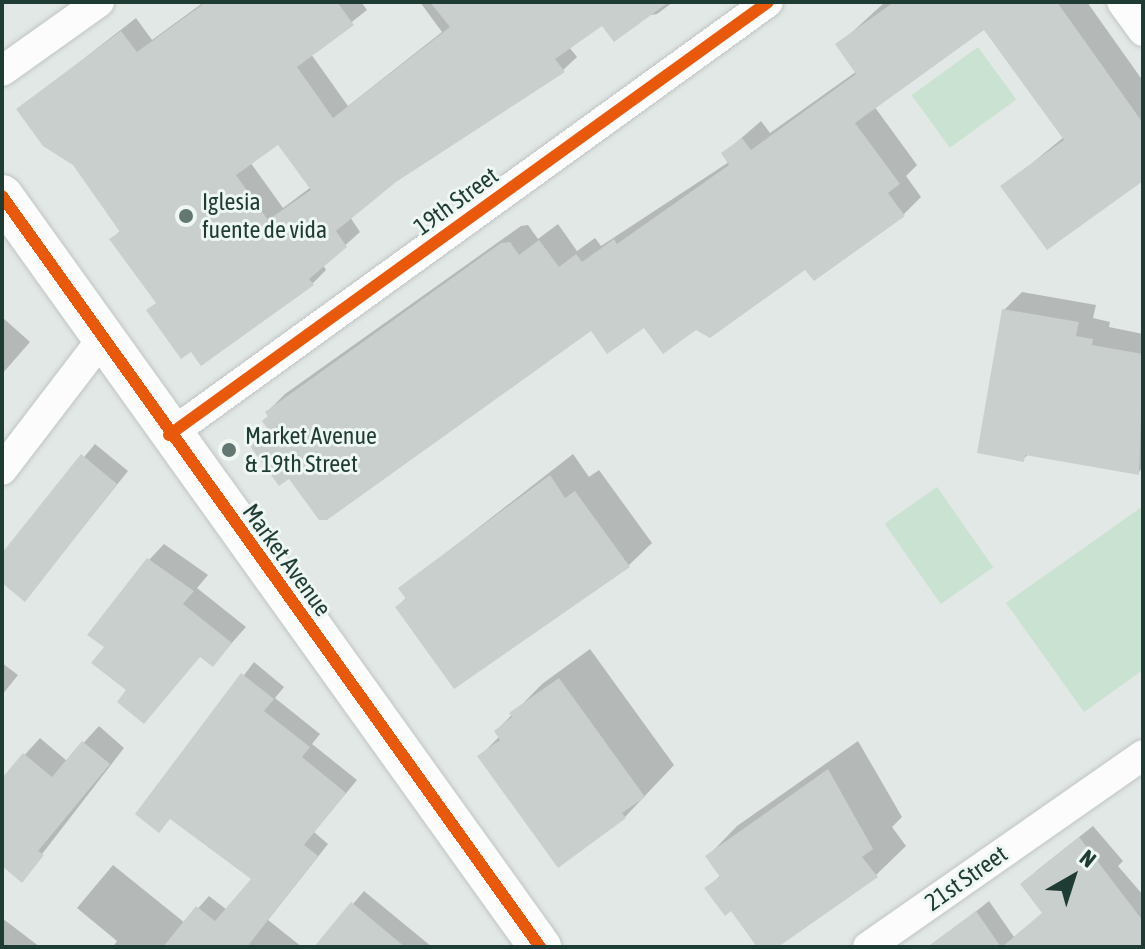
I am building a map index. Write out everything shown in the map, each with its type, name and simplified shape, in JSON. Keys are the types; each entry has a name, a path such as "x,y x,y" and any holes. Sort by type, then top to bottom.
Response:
{"street":[{"path":"2,71 99,2"},
{"name":"19th Street","path":"169,435 768,2"},
{"path":"1122,2 1143,31"},
{"name":"Market Avenue","path":"2,196 169,435 540,947"},
{"path":"2,470 102,339"},
{"name":"21st Street","path":"868,947 1143,755"}],"green space":[{"path":"978,47 1016,100 950,148 912,95"},
{"path":"937,487 993,567 941,604 885,524"},
{"path":"1143,506 1143,670 1084,712 1006,603"}],"building":[{"path":"206,2 337,2 354,25 297,67 333,118 450,27 430,2 669,2 614,42 602,26 555,59 565,72 396,182 336,231 347,247 309,279 314,285 201,366 191,352 181,359 146,310 156,303 109,239 120,232 73,165 43,146 16,109 121,31 137,52","holes":["278,145 311,190 268,220 236,175"]},
{"path":"894,2 1057,2 1143,123 1143,181 1047,250 1000,186 1064,140 984,30 855,123 900,184 888,193 905,216 814,281 805,270 710,338 696,330 663,354 644,328 607,354 591,331 327,520 319,520 289,479 279,486 250,446 270,432 262,421 268,416 265,412 501,243 510,242 519,255 539,240 559,267 576,254 582,262 614,239 617,244 729,165 721,153 742,138 751,150 856,74 835,44"},
{"path":"1002,309 1079,322 1076,336 1093,339 1092,345 1143,354 1139,475 1025,455 1024,462 977,453"},
{"path":"81,454 117,484 25,602 2,583 2,553"},
{"path":"550,475 565,498 575,491 630,567 454,689 395,607 406,599 398,588"},
{"path":"147,558 194,591 183,604 232,643 213,667 200,657 144,724 117,702 126,690 91,663 104,647 87,635"},
{"path":"241,673 274,699 264,711 310,747 302,757 346,793 304,845 318,856 247,947 163,947 196,906 215,921 251,879 170,819 159,833 135,814"},
{"path":"559,678 645,797 622,813 626,818 558,868 477,756 500,740 494,731 512,717 509,713"},
{"path":"82,741 110,764 38,851 44,855 22,883 2,866 2,778 23,753 52,777"},
{"path":"828,769 873,849 862,857 878,877 778,947 757,947 731,911 725,916 704,888 720,877 705,856"},
{"path":"1079,837 1143,921 1143,947 1002,947 1042,913 1020,884"},
{"path":"351,902 405,947 314,947"},
{"path":"976,911 1001,947 927,947"}],"cycle path":[{"path":"169,435 768,2"},
{"path":"2,196 540,947"}],"place":[{"name":"Iglesia fuente de vida","path":"186,216"},
{"name":"Market Avenue & 19th Street","path":"229,450"}]}
